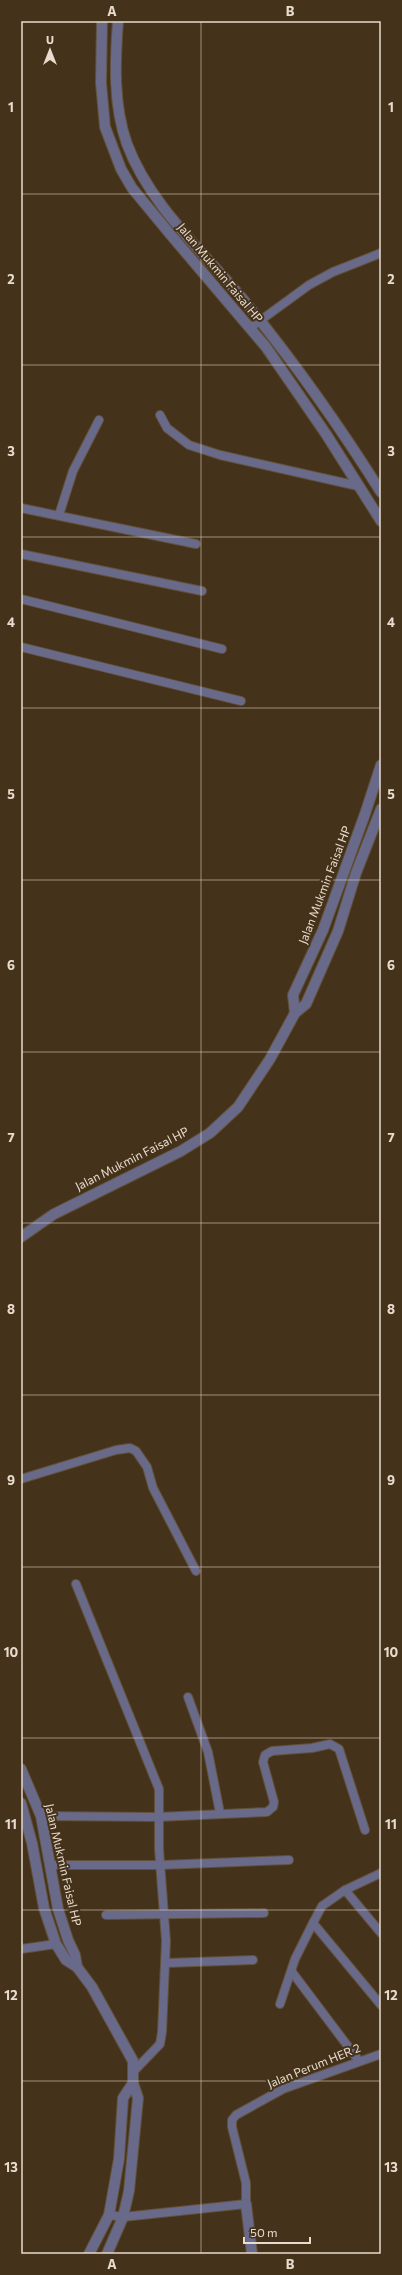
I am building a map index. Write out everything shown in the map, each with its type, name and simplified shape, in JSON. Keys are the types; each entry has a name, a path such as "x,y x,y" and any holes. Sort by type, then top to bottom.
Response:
{"street":[{"name":"Jalan Mukmin Faisal HP","path":"102,21 101,83 105,127 121,169 132,188 250,328 326,434 381,521"},
{"name":"Jalan Mukmin Faisal HP","path":"118,21 117,82 121,124 135,161 144,179 180,226 260,320 339,426 381,492"},
{"path":"250,328 309,285 333,272 381,253"},
{"path":"160,415 167,428 189,445 220,455 346,482 358,486"},
{"path":"59,515 73,471 98,420"},
{"path":"21,508 196,544"},
{"path":"21,554 202,591"},
{"path":"21,599 222,649"},
{"path":"21,647 241,701"},
{"name":"Jalan Mukmin Faisal HP","path":"295,1013 293,995 323,930 380,769"},
{"name":"Jalan Mukmin Faisal HP","path":"21,1237 54,1214 169,1158 210,1133 238,1107 270,1059 295,1013 306,1004 325,963 381,808"},
{"path":"21,1479 116,1450 130,1448 136,1450 147,1467 153,1488 196,1571"},
{"path":"76,1584 160,1789 161,1798 158,1817 166,1963 160,2044 134,2066 133,2083 138,2098 133,2160 123,2216 107,2254"},
{"path":"188,1697 208,1752 220,1813"},
{"path":"40,1816 158,1817 266,1812 273,1807 274,1802 263,1762 266,1755 272,1751 312,1748 330,1744 339,1749 365,1830"},
{"name":"Jalan Mukmin Faisal HP","path":"21,1769 40,1816 58,1909 68,1940 75,1955 77,1967"},
{"name":"Jalan Mukmin Faisal HP","path":"21,1803 32,1842 44,1908 56,1944 66,1960 77,1967 92,1987 134,2066"},
{"path":"50,1865 160,1866 289,1860"},
{"path":"280,2004 292,1972 295,1958 322,1906 345,1890 381,1873"},
{"path":"345,1890 381,1933"},
{"path":"106,1915 164,1913 264,1913"},
{"path":"313,1923 381,2005"},
{"path":"21,1949 56,1944"},
{"path":"166,1963 253,1960"},
{"path":"292,1972 359,2061"},
{"name":"Jalan Perum HER 2","path":"246,2204 246,2184 232,2127 232,2120 236,2115 283,2089 381,2054"},
{"path":"88,2254 108,2215 119,2159 123,2098 133,2083"},
{"path":"108,2215 123,2216 246,2204 252,2254"}]}
